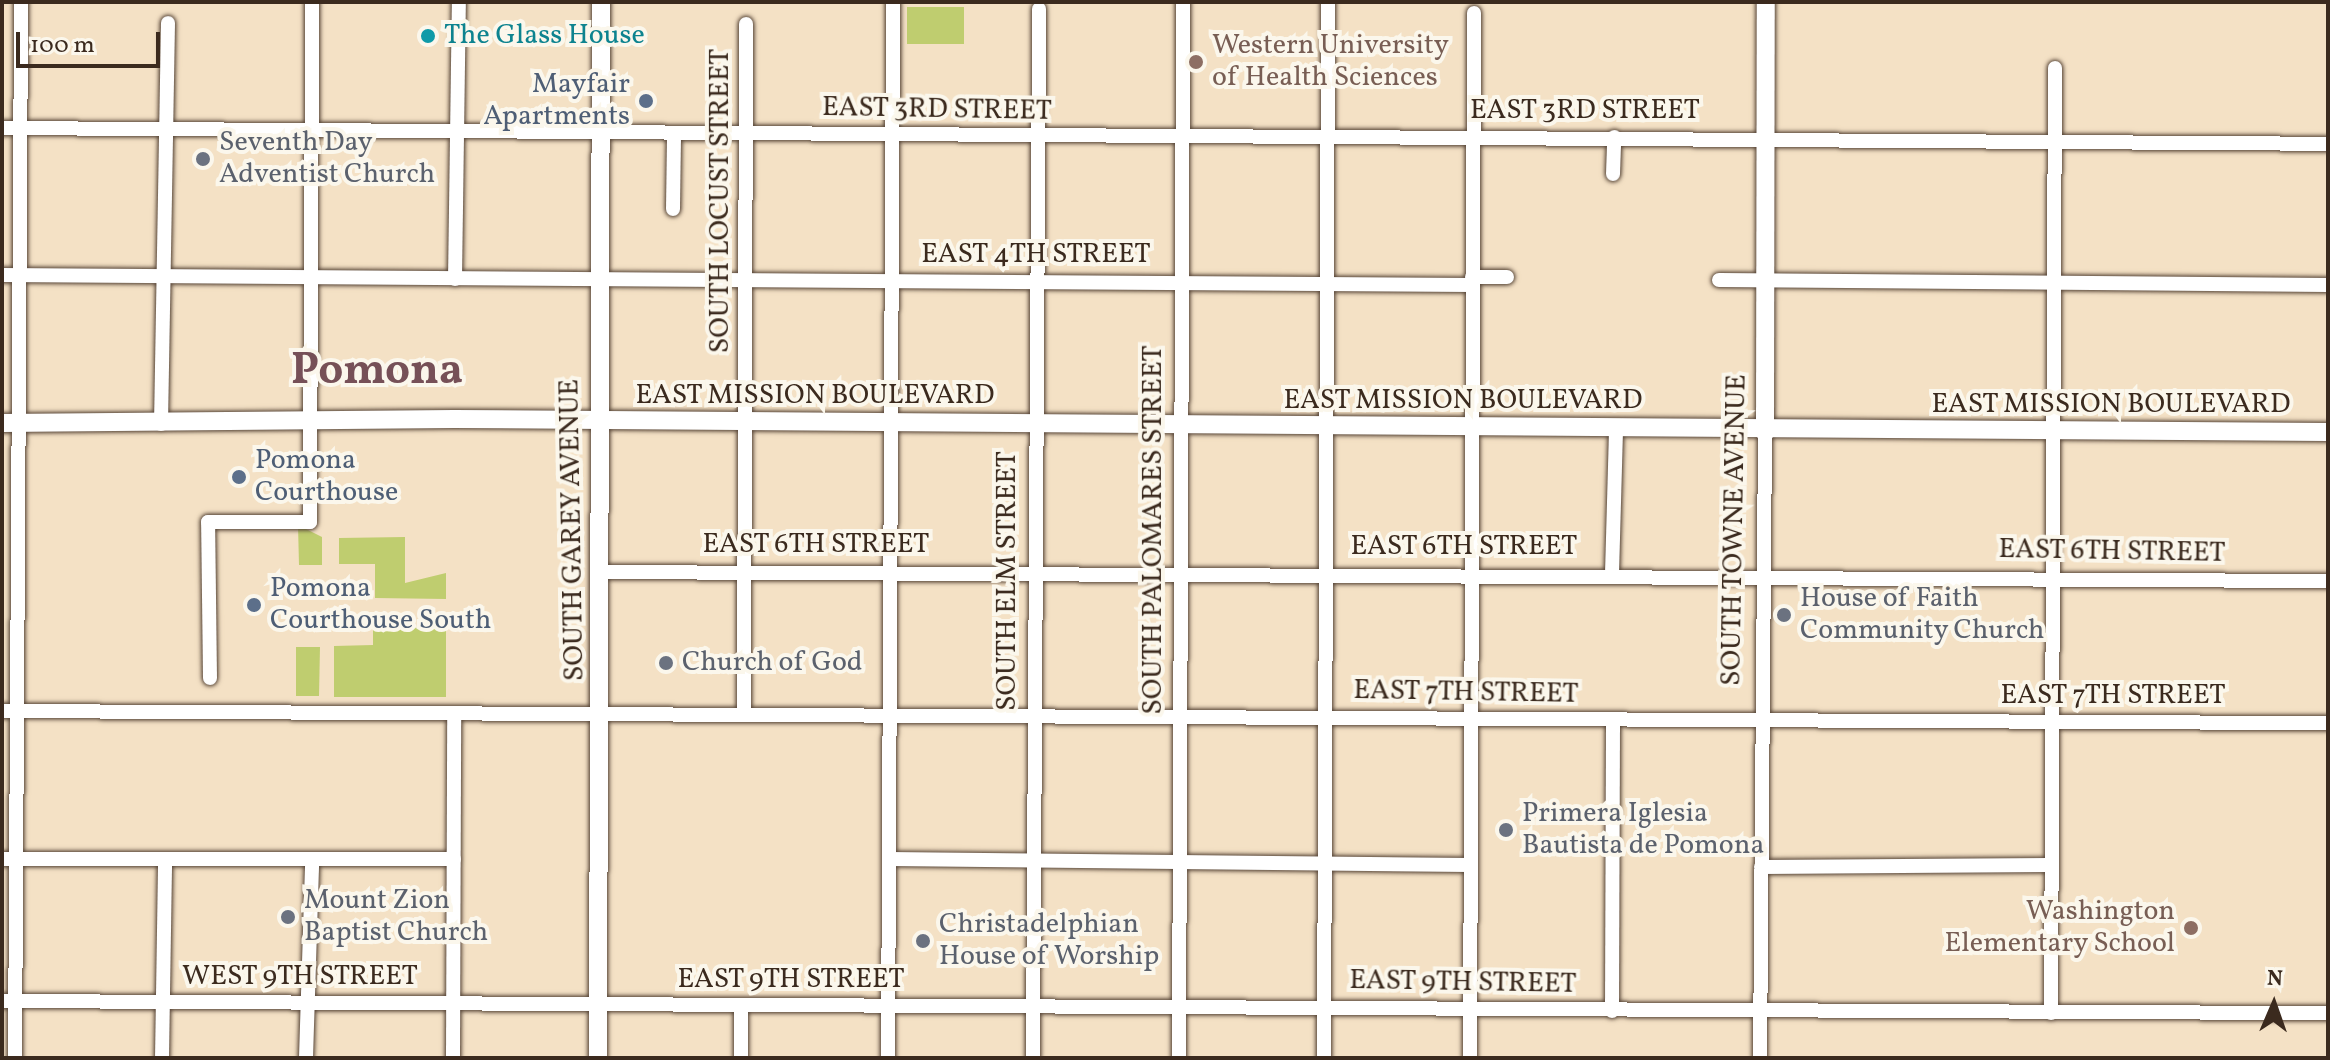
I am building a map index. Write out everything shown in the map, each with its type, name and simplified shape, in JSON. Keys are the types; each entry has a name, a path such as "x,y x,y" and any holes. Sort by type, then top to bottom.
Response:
{"main road":[{"name":"SOUTH GAREY AVENUE","path":"598,1058 603,715 598,421 601,2"},
{"name":"SOUTH TOWNE AVENUE","path":"1765,433 1766,2"},
{"name":"EAST MISSION BOULEVARD","path":"11,423 598,421 749,425 1179,425 1765,433 2328,432"}],"street":[{"path":"15,1058 8,1001 9,566 11,423 22,276 19,128 21,2"},
{"path":"210,678 208,522 310,522 312,2"},
{"path":"455,279 459,2"},
{"path":"888,1058 888,426 893,2"},
{"name":"SOUTH PALOMARES STREET","path":"1179,1058 1178,572 1183,2"},
{"path":"1324,1058 1328,2"},
{"name":"SOUTH ELM STREET","path":"1033,1058 1039,9"},
{"path":"1470,1058 1474,13"},
{"path":"161,424 168,23"},
{"name":"SOUTH LOCUST STREET","path":"744,714 749,425 746,24"},
{"path":"2051,1013 2049,865 2055,68"},
{"name":"EAST 3RD STREET","path":"2,128 168,127 601,135 1183,139 1472,136 2328,144"},
{"path":"673,209 674,134"},
{"path":"1613,174 1614,137"},
{"name":"EAST 4TH STREET","path":"2,275 1326,284 1472,281 1507,277"},
{"path":"1719,280 2328,285"},
{"path":"1612,574 1616,430"},
{"name":"SOUTH TOWNE AVENUE","path":"1760,1058 1765,433"},
{"name":"EAST 6TH STREET","path":"599,572 747,568 889,572 1471,572 2328,581"},
{"name":"EAST 7TH STREET","path":"9,711 2328,723"},
{"path":"453,1058 454,713"},
{"path":"1612,1011 1613,720"},
{"path":"10,859 312,862 454,859"},
{"path":"889,859 1469,865"},
{"path":"162,1058 165,860"},
{"path":"306,1058 312,862"},
{"path":"1761,867 2049,865"},
{"name":"WEST 9TH STREET","path":"8,1001 308,1005 598,1003"},
{"name":"EAST 9TH STREET","path":"598,1003 1179,1010 2328,1013"},
{"path":"741,1007 741,1058"}],"green space":[{"path":"907,7 964,7 964,44 907,44"},
{"path":"298,525 322,537 322,565 299,565"},
{"path":"405,537 405,583 446,573 446,599 375,598 375,564 339,564 339,538"},
{"path":"373,627 446,628 446,697 334,697 334,646 373,645"},
{"path":"296,647 320,647 319,696 296,696"}],"place":[{"name":"The Glass House","path":"428,36"},
{"name":"Western University of Health Sciences","path":"1196,62"},
{"name":"Mayfair Apartments","path":"646,101"},
{"name":"Seventh Day Adventist Church","path":"203,159"},
{"name":"Pomona Courthouse","path":"239,477"},
{"name":"Pomona Courthouse South","path":"254,605"},
{"name":"House of Faith Community Church","path":"1784,615"},
{"name":"Church of God","path":"666,663"},
{"name":"Primera Iglesia Bautista de Pomona","path":"1506,830"},
{"name":"Mount Zion Baptist Church","path":"288,917"},
{"name":"Washington Elementary School","path":"2191,928"},
{"name":"Christadelphian House of Worship","path":"923,941"}],"district":[{"name":"Pomona","path":"377,372"}]}
